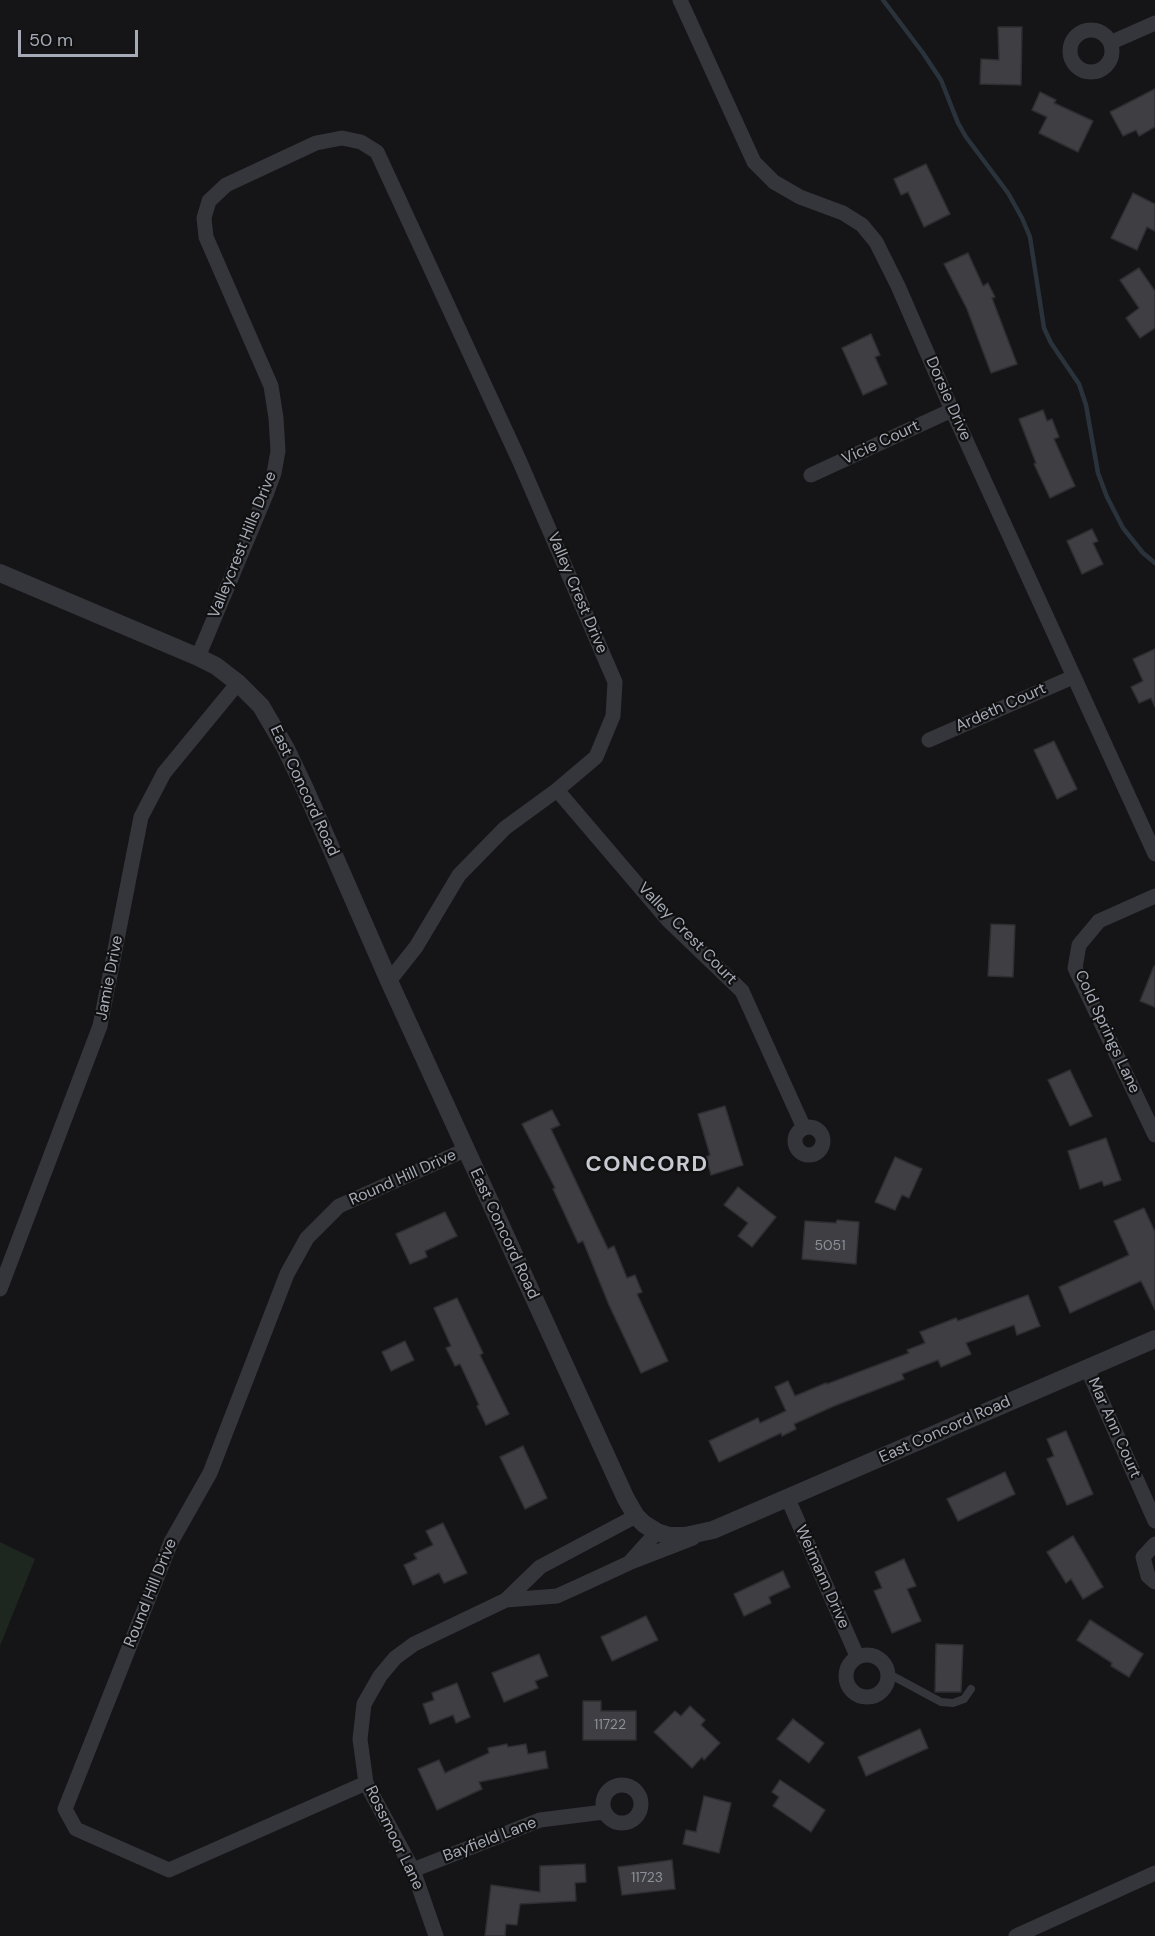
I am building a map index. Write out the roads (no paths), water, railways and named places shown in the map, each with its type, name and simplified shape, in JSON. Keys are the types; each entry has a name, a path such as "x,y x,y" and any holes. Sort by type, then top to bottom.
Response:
{"street":[{"name":"Dorsie Drive","path":"680,0 754,162 774,182 800,197 843,213 862,225 876,242 1155,854"},
{"path":"1112,42 1155,23"},
{"name":"Valleycrest Hills Drive","path":"198,657 267,492 274,473 278,451 271,386 206,237 204,218 209,201 226,186 316,143 342,138 361,142 377,152"},
{"name":"Valley Crest Drive","path":"377,152 520,462 615,682 613,716 596,757 557,790 505,828 459,875 416,948 389,981"},
{"name":"Vicie Court","path":"811,475 952,410"},
{"name":"East Concord Road","path":"0,573 216,666 238,683 261,706 285,747 465,1150 626,1499 636,1516 657,1532 669,1536 685,1536 713,1530 1155,1338"},
{"name":"Ardeth Court","path":"929,740 1073,677"},
{"name":"Jamie Drive","path":"0,1289 100,1026 141,817 164,773 238,683"},
{"name":"Valley Crest Court","path":"557,790 667,919 742,991 804,1128"},
{"name":"Cold Springs Lane","path":"1155,896 1099,921 1079,945 1075,968 1155,1135"},
{"name":"Round Hill Drive","path":"366,1783 169,1870 76,1829 65,1809 171,1542 210,1473 287,1274 307,1238 339,1206 465,1150"},
{"name":"Mar Ann Court","path":"1087,1368 1155,1521"},
{"name":"Weimann Drive","path":"788,1499 857,1656"},
{"name":"Rossmoor Lane","path":"436,1936 413,1870 366,1783 360,1739 364,1704 380,1676 395,1658 414,1644 506,1600 540,1567 636,1516"},
{"name":"Rossmoor Lane","path":"506,1600 557,1596 629,1563 713,1530"},
{"name":"Rossmoor Lane","path":"629,1563 657,1532"},
{"path":"1155,1544 1143,1557 1148,1576 1155,1582"},
{"path":"870,1654 881,1659 889,1674 884,1690 874,1696 861,1696 850,1689 845,1675 857,1656 870,1654"},
{"name":"Bayfield Lane","path":"413,1870 540,1820 604,1812"},
{"path":"1016,1936 1155,1873"}],"lane":[{"path":"889,1674 941,1702 952,1703 964,1699 971,1689"}],"waterway":[{"path":"883,0 941,80 966,137 1008,193 1022,218 1030,237 1044,328 1051,343 1079,384 1086,405 1098,473 1107,497 1123,528 1143,553 1155,563"}],"district":[{"name":"CONCORD","path":"647,1165"}]}
